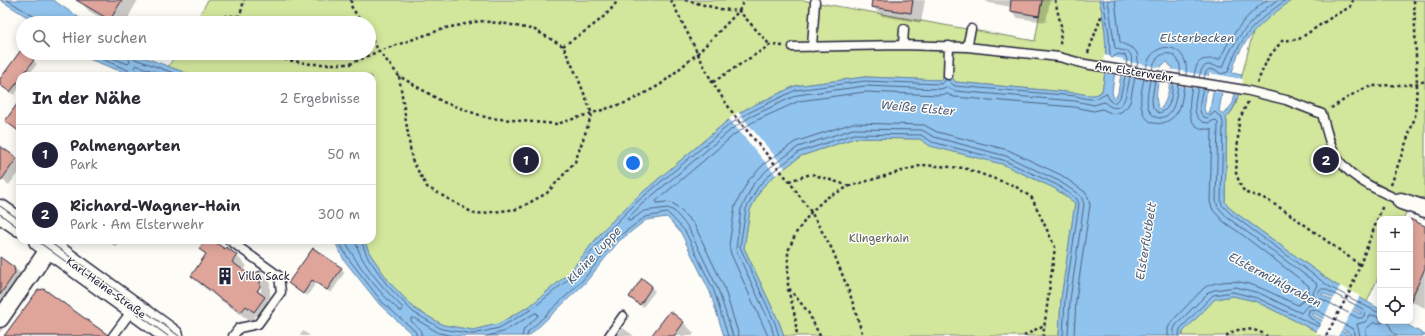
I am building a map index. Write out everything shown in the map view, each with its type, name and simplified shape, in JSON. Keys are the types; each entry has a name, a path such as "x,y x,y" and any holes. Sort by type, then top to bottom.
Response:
{"main road":[{"path":"0,211 16,222"},
{"name":"Karl-Heine-Straße","path":"45,244 170,335"}],"street":[{"path":"1394,197 1425,208"},
{"path":"0,319 45,244"}],"lane":[{"path":"812,47 815,2"},
{"path":"903,45 904,29"},
{"path":"968,47 971,30"},
{"name":"Am Elsterwehr","path":"793,47 903,45 949,46 1059,57 1087,64 1249,91 1286,100 1322,114"},
{"path":"948,75 949,46"},
{"path":"1322,114 1329,141 1340,163 1361,181 1394,197"},
{"path":"233,336 239,328 258,324 281,292 279,276 235,244"},
{"path":"113,336 134,308"},
{"path":"609,336 623,316"}],"path":[{"path":"223,16 240,16 244,0"},
{"path":"351,0 351,6 357,16"},
{"path":"563,46 590,28 618,0"},
{"path":"670,0 712,82 734,115 789,181 811,212 832,249 850,294 863,336"},
{"path":"685,0 720,9 739,11 770,45"},
{"path":"376,46 399,76 443,102 488,118 557,124 628,102 660,85 697,54 739,11 744,0"},
{"path":"1056,0 1061,26 1059,57"},
{"path":"1353,0 1350,7 1332,17 1306,35 1299,39 1282,41 1268,58 1249,91 1239,120 1236,173 1241,187 1246,193 1262,197 1287,212 1360,265"},
{"path":"1326,336 1350,291 1360,265 1394,197 1415,117 1417,84 1414,0"},
{"path":"1087,64 1089,47 1102,14"},
{"path":"376,52 446,28 480,21 507,24 535,30 563,46 578,78 592,114 575,162 547,193 518,209 475,214 427,187 412,160 399,76"},
{"path":"712,82 770,45 793,47"},
{"path":"287,60 310,64 350,64 359,60"},
{"path":"1322,114 1349,97 1369,87 1417,84 1425,81"},
{"path":"797,336 795,316 788,287 788,251 796,233 811,212 826,198 850,186 923,165 964,168 1015,186 1032,198 1055,247 1043,336"},
{"path":"789,181 811,174 850,186"},
{"path":"788,287 808,312 820,336"},
{"path":"1024,336 1044,325"},
{"path":"1226,336 1229,333 1245,329 1260,331 1268,336"}],"green space":[{"path":"208,0 802,0 1035,41 1042,0 1099,0 1104,22 1106,57 1102,91 1094,96 1077,93 955,82 951,75 944,75 941,80 865,77 795,86 746,109 726,122 636,198 605,228 568,274 530,306 498,324 473,330 443,325 415,309 390,283 370,254 366,244 376,244 376,72 182,72 168,67 172,60 376,60 376,16 199,16"},
{"path":"1292,0 1425,0 1425,198 1413,197 1404,216 1377,216 1377,280 1367,302 1333,283 1233,211 1225,202 1226,118 1236,104 1253,32 1266,19"},
{"name":"Klingerhain","path":"855,138 920,139 931,146 1002,164 1054,188 1075,203 1061,299 1059,336 784,336 779,322 744,248 750,210 761,189 774,176 801,156"},
{"path":"1233,296 1255,301 1326,336 1183,336 1183,332 1215,299"}],"water":[{"path":"0,0 53,0 77,16 26,16"},
{"path":"1099,0 1292,0 1255,30 1241,50 1232,73 1242,75 1236,103 1226,118 1225,202 1233,211 1333,283 1377,307 1377,324 1406,324 1425,336 1326,336 1255,301 1233,296 1215,299 1183,332 1182,336 1059,336 1061,299 1075,203 1054,188 1002,164 930,146 920,139 855,138 801,156 774,176 761,189 750,210 744,248 779,322 784,336 724,336 710,292 681,233 667,217 646,220 619,241 585,283 529,336 414,336 380,305 344,260 336,244 366,244 370,254 390,283 415,309 443,325 473,330 498,324 530,306 568,274 605,228 636,198 726,122 746,109 795,86 865,77 941,80 944,75 951,75 955,82 1090,95 1096,94 1102,91 1104,80 1106,57 1105,33","holes":["1117,58 1123,61 1118,93 1114,99 1112,92","1167,62 1172,68 1170,84 1167,96 1163,106 1160,109 1157,101 1157,89 1161,66","1209,73 1216,75 1210,110 1209,113 1206,114 1204,109","1225,76 1238,78 1233,103 1224,115 1219,111","1322,293 1361,312 1361,314 1322,295","1311,313 1313,313 1351,334 1349,335 1312,315"]},
{"path":"92,60 152,60 183,72 123,72"}],"pier":[{"path":"1104,55 1123,59 1123,61 1163,68 1161,82 1119,76 1121,60 1119,60 1116,75 1102,73"},
{"path":"1169,69 1209,76 1209,73 1243,79 1240,95 1233,94 1235,80 1227,78 1224,93 1211,91 1213,76 1211,75 1208,90 1167,84"},
{"path":"738,112 785,168 776,175 729,119"},
{"path":"1340,286 1360,296 1338,336 1322,336 1316,333"}],"building":[{"path":"76,0 122,0 112,16 103,16"},
{"path":"872,0 913,0 911,13 871,7"},
{"path":"1011,0 1042,0 1039,16 1010,11"},
{"path":"16,57 16,60 34,60 25,72 16,72 16,84 10,92 0,85 0,79"},
{"path":"16,106 16,129 5,121"},
{"path":"0,146 16,157 16,159 0,182"},
{"path":"1413,220 1425,226 1425,268 1413,295"},
{"name":"Villa Sack","path":"202,244 218,244 225,249 226,247 237,255 232,262 250,275 260,271 260,287 257,291 265,297 254,312 246,306 241,312 220,299 191,276 206,254 199,249"},
{"path":"313,248 342,268 327,290 312,280 303,294 288,283"},
{"path":"0,257 14,267 15,273 0,295"},
{"path":"642,278 652,286 640,305 629,297"},
{"path":"44,289 108,336 4,336 38,290"},
{"path":"670,311 684,322 674,336 651,336"}],"tram line":[{"path":"0,206 16,217"},
{"path":"0,214 16,226"},
{"path":"42,244 168,336"},
{"path":"52,244 179,336"}],"place":[{"name":"Palmengarten","path":"526,160"},
{"name":"Richard-Wagner-Hain","path":"1326,160"},
{"name":"Villa Sack","path":"225,276"}],"water label":[{"name":"Elsterbecken","path":"1197,38"},
{"name":"Weiße Elster","path":"918,108"},
{"name":"Elsterflutbett","path":"1146,241"},
{"name":"Kleine Luppe","path":"594,255"},
{"name":"Elstermühlgraben","path":"1275,280"}]}
